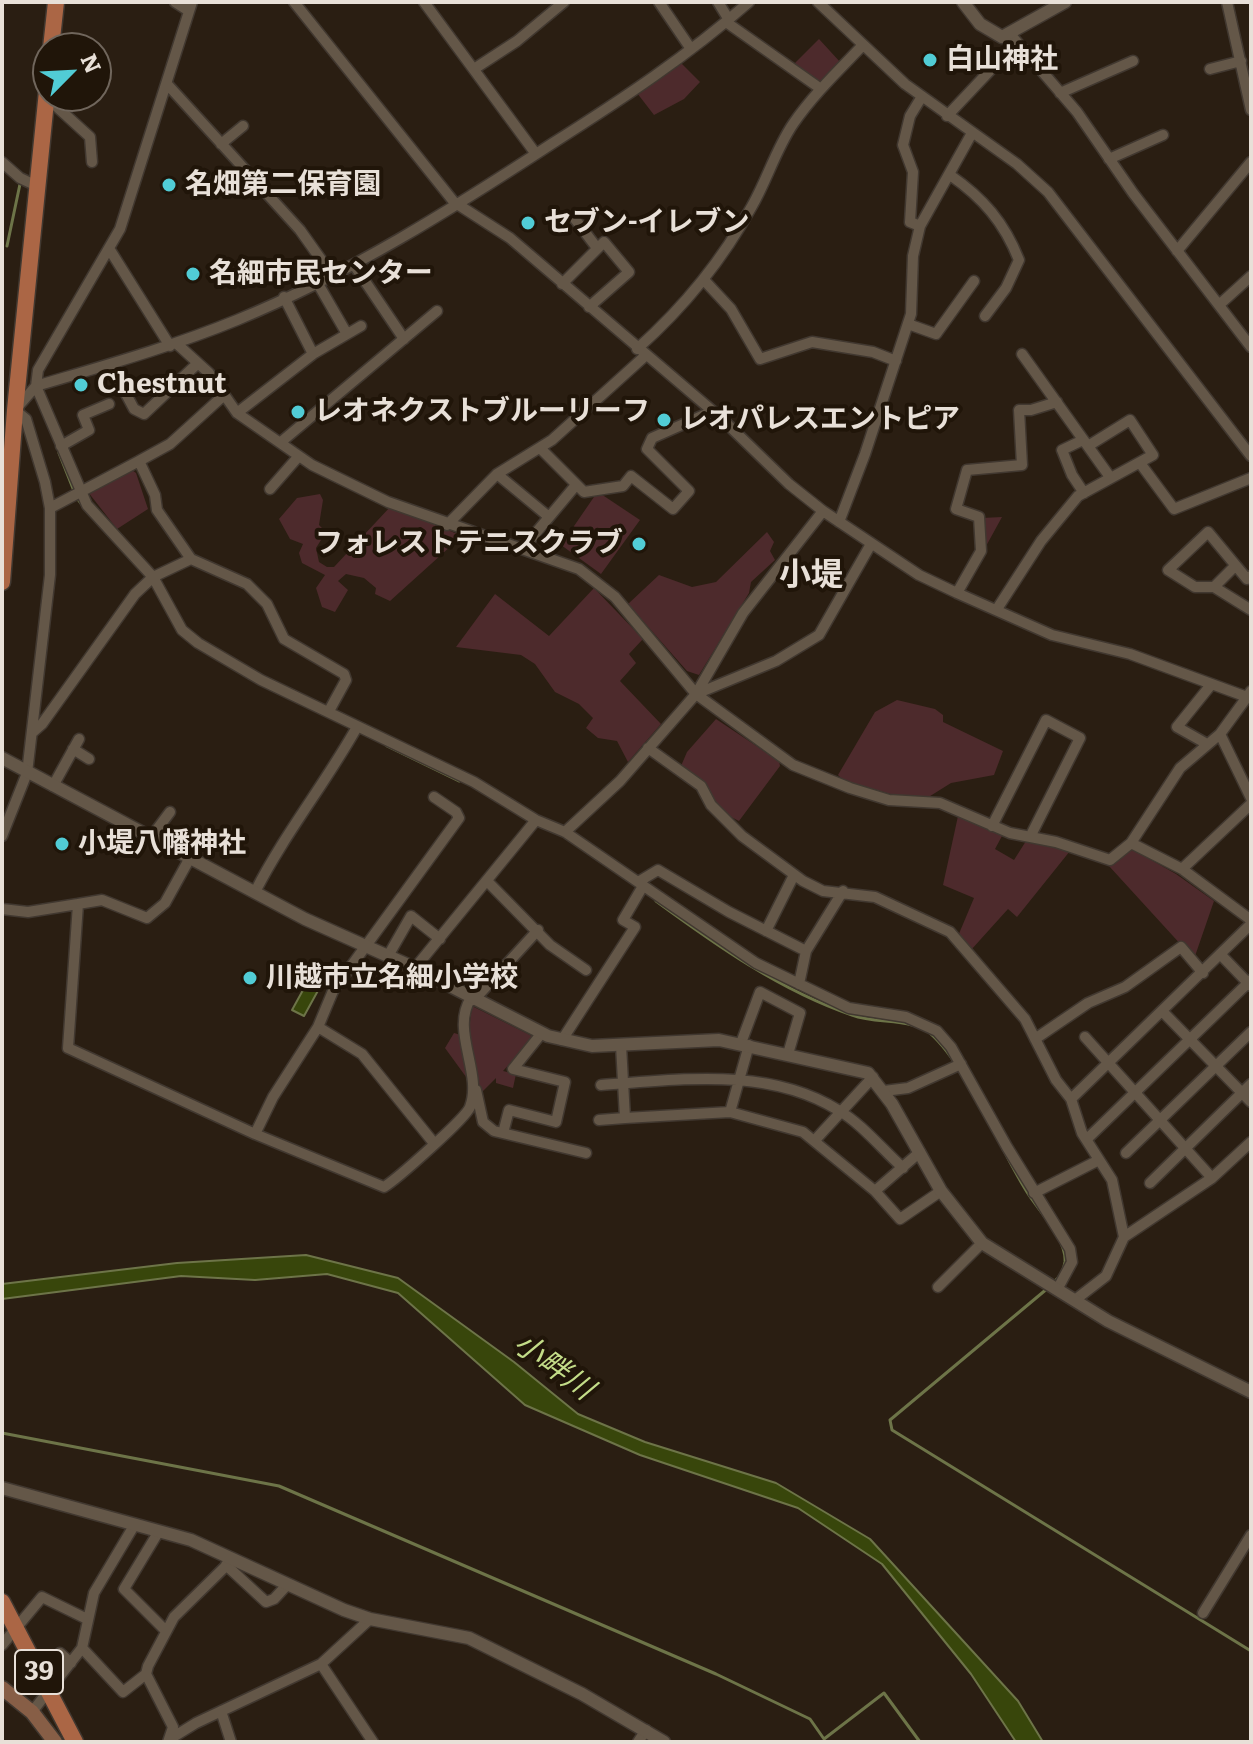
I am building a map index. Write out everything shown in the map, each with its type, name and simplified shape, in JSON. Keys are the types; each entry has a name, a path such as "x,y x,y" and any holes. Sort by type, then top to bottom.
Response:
{"main road":[{"path":"53,32 56,2"},
{"path":"2,582 8,415 45,112"},
{"name":"39","path":"2,1602 75,1742"},
{"path":"2,1688 32,1712 59,1742"},
{"path":"59,1742 64,1721"}],"street":[{"path":"175,2 190,7 110,250 53,340 38,370 36,386 77,492 153,577 182,630 198,643 261,680 505,798 536,820 565,832 756,963 856,1011 906,1017 937,1031 1070,1249 1072,1262 1058,1288"},
{"path":"110,250 173,345 198,363 237,413 298,457 340,481 447,525 566,562 615,597 696,694 777,754 810,774 889,800 940,803 992,826 1075,848 1105,860 1113,859 1131,843 1180,768 1220,734 1249,694 1210,686 1130,654 1052,635 919,575 823,511 713,411 641,353 510,238 454,202 294,2"},
{"path":"424,2 536,154"},
{"path":"474,69 517,41 564,2"},
{"path":"659,2 691,49"},
{"path":"718,2 728,21 821,89"},
{"path":"8,415 36,386 173,345 354,265 459,204 536,154 691,49 749,2"},
{"path":"818,2 921,98 1017,164 1048,192 1251,456"},
{"path":"963,2 988,31 1013,39 1060,93 1251,347"},
{"path":"947,116 1013,39 1065,2"},
{"path":"1227,2 1251,110"},
{"path":"447,525 497,474 540,448 641,353 674,317 704,280 751,207 791,127 821,89 862,46"},
{"path":"1060,93 1133,61"},
{"path":"1210,69 1241,61"},
{"path":"167,84 300,230 332,275"},
{"path":"920,226 910,222 913,172 903,145 910,116 921,98"},
{"path":"68,112 90,137 92,162"},
{"path":"221,144 243,126"},
{"path":"839,522 908,324 913,256 920,226 972,133"},
{"path":"1109,159 1163,135"},
{"path":"2,162 20,178 37,186"},
{"path":"1177,251 1251,162"},
{"path":"950,175 979,196 1000,220 1019,260 1006,288 985,316"},
{"path":"575,219 597,248"},
{"path":"562,284 604,242 629,272 589,307"},
{"path":"354,265 404,339"},
{"path":"1219,305 1251,276"},
{"path":"704,280 731,309 760,359 804,342 873,352 896,361"},
{"path":"908,324 936,334 974,281"},
{"path":"317,282 347,334"},
{"path":"284,297 313,354"},
{"path":"281,442 437,311"},
{"path":"237,413 313,354 361,326"},
{"path":"1022,354 1110,477"},
{"path":"110,364 134,409 144,414 198,363"},
{"path":"50,508 170,444 223,396"},
{"path":"957,593 981,551 979,517 956,509 967,470 1022,465 1019,410 1031,410 1057,402"},
{"path":"61,446 89,430 83,415 109,404"},
{"path":"540,448 584,492 623,486 631,476 673,509 689,491 647,449 652,438 713,411"},
{"path":"2,836 27,773 50,575 50,508 26,419 8,415"},
{"path":"997,609 1041,541 1084,493 1153,455 1130,420 1086,443 1062,450 1072,475 1084,493"},
{"path":"270,489 298,457"},
{"path":"139,461 152,488 157,510 191,559 247,584 267,604 284,639 344,674 346,680 329,711"},
{"path":"1140,463 1174,509 1251,478"},
{"path":"497,474 549,517"},
{"path":"524,547 576,485"},
{"path":"565,832 696,694 743,613 823,511"},
{"path":"1251,576 1247,579 1208,532 1168,570 1195,587 1214,587 1251,610"},
{"path":"696,694 776,661 819,635 871,544"},
{"path":"33,732 42,724 135,594 153,577 191,559"},
{"path":"1214,587 1235,566"},
{"path":"1207,744 1177,727 1210,686"},
{"path":"992,826 1046,720 1080,738 1030,837"},
{"path":"255,892 288,831 335,766 357,727"},
{"path":"1182,869 1251,801 1220,734"},
{"path":"53,786 76,744 89,759"},
{"path":"648,748 701,786 711,805 742,836 794,875 823,891 875,897 950,932 1025,1019 1056,1080 1071,1099 1087,1139 1112,1180 1124,1237"},
{"path":"2,758 255,892 415,968 541,1034 592,1046 719,1040 859,1070 873,1077 941,1191 982,1243 1108,1321 1251,1392"},
{"path":"255,1134 273,1097 318,1027 333,991 459,818 456,812 434,797"},
{"path":"152,836 170,812"},
{"path":"415,968 536,820"},
{"path":"1071,1099 1203,973 1251,922 1182,869 1131,843"},
{"path":"2,909 28,912 102,900 147,918 165,903 191,856"},
{"path":"562,1040 635,927 623,920 649,872 658,870 806,951"},
{"path":"766,931 794,875"},
{"path":"488,882 550,945 586,970"},
{"path":"799,984 806,951 843,891"},
{"path":"78,904 68,1048 255,1134 381,1188 406,1172 433,1142 467,1112 473,1080"},
{"path":"388,956 411,916 440,939"},
{"path":"538,930 472,999 464,1020 473,1080 483,1122 503,1133 586,1153"},
{"path":"1035,1039 1088,1003 1125,987 1181,947 1203,973"},
{"path":"1087,1139 1250,983 1220,954"},
{"path":"730,1112 741,1078 745,1044 760,992 800,1013 788,1054"},
{"path":"1163,1012 1251,1102"},
{"path":"318,1027 362,1054 433,1142"},
{"path":"1126,1153 1251,1032"},
{"path":"503,1133 509,1110 556,1122 565,1082 513,1069 541,1034"},
{"path":"1085,1037 1212,1178"},
{"path":"621,1045 625,1118"},
{"path":"884,1091 908,1088 958,1066"},
{"path":"816,1139 873,1077"},
{"path":"601,1085 741,1078 814,1098 841,1112 903,1168"},
{"path":"1150,1183 1251,1084"},
{"path":"599,1120 730,1112 803,1132 816,1139 875,1191 897,1216 904,1219 941,1191"},
{"path":"1075,1300 1106,1276 1124,1237 1212,1178 1251,1142"},
{"path":"875,1191 920,1152"},
{"path":"1034,1193 1099,1160"},
{"path":"938,1287 982,1243"},
{"path":"2,1488 159,1531 370,1619 443,1631 486,1645 664,1742"},
{"path":"32,1712 82,1648 94,1593 135,1524"},
{"path":"159,1531 124,1589 166,1631"},
{"path":"1203,1613 1251,1535"},
{"path":"229,1562 266,1602 274,1599 287,1585"},
{"path":"82,1648 123,1692 146,1674 174,1617 229,1562"},
{"path":"2,1645 42,1597 87,1619"},
{"path":"169,1740 221,1711 321,1664 370,1619"},
{"path":"60,1653 71,1663"},
{"path":"321,1664 373,1742"},
{"path":"146,1674 173,1727 169,1740"},
{"path":"221,1711 231,1742"},
{"path":"638,1742 646,1730"}],"shaded area":[{"path":"819,39 841,63 819,85 792,66"},
{"path":"680,62 700,82 684,99 654,115 637,93"},
{"path":"128,467 136,473 148,509 117,529 88,492"},
{"path":"320,494 323,500 319,525 326,532 316,548 319,562 327,567 334,567 391,506 462,536 390,601 375,594 376,588 364,578 346,574 338,581 348,590 335,612 322,607 316,588 325,575 302,563 299,553 303,544 290,539 279,519 297,498"},
{"path":"596,494 601,494 640,520 601,574 561,545"},
{"path":"1002,517 985,548 982,518"},
{"path":"767,532 774,542 770,551 775,560 751,582 749,593 699,675 687,671 628,604 659,575 692,587 716,582"},
{"path":"594,588 643,639 629,654 636,663 620,681 661,724 628,762 617,741 598,738 586,728 593,718 579,704 555,692 535,664 521,655 456,647 495,594 549,636"},
{"path":"897,700 935,709 943,715 943,722 1003,751 994,775 951,783 927,798 897,796 843,780 838,775 875,712"},
{"path":"716,719 779,761 780,766 739,821 725,814 681,766 687,752"},
{"path":"958,816 1002,836 995,849 1014,860 1026,841 1070,851 1017,917 1008,909 971,950 958,936 974,898 943,885"},
{"path":"1132,849 1176,874 1214,901 1194,959 1109,866"},
{"path":"308,981 320,987 304,1016 292,1010"},
{"path":"472,1006 534,1037 503,1071 516,1074 513,1088 496,1083 496,1078 480,1094 468,1038"},
{"path":"454,1033 461,1035 469,1081 445,1048"},
{"path":"306,1255 398,1278 514,1362 578,1414 645,1442 776,1483 870,1539 1018,1701 1043,1742 1016,1742 971,1674 882,1564 798,1508 640,1455 525,1405 398,1293 327,1274 255,1280 181,1276 2,1299 2,1284 177,1263"}],"waterway":[{"path":"7,246 20,184"},
{"path":"59,453 74,491"},
{"path":"77,498 89,514"},
{"path":"387,746 459,781"},
{"path":"656,901 726,950 800,993 859,1017 912,1025"},
{"path":"930,1033 956,1065 1016,1174 1061,1244 1064,1265 1053,1283"},
{"path":"1048,1288 890,1420 892,1430 1251,1651"},
{"path":"2,1433 279,1486 716,1674 810,1719 824,1739 884,1693 920,1742"}],"place":[{"name":"白山神社","path":"930,60"},
{"name":"名畑第二保育園","path":"169,185"},
{"name":"セブン-イレブン","path":"528,223"},
{"name":"名細市民センター","path":"193,274"},
{"name":"Chestnut","path":"81,385"},
{"name":"レオネクストブルーリーフ","path":"298,412"},
{"name":"レオパレスエントピア","path":"664,420"},
{"name":"フォレストテニスクラブ","path":"639,544"},
{"name":"小堤八幡神社","path":"62,844"},
{"name":"川越市立名細小学校","path":"250,978"}],"district":[{"name":"小堤","path":"811,576"}],"water label":[{"name":"小畔川","path":"553,1367"}]}
